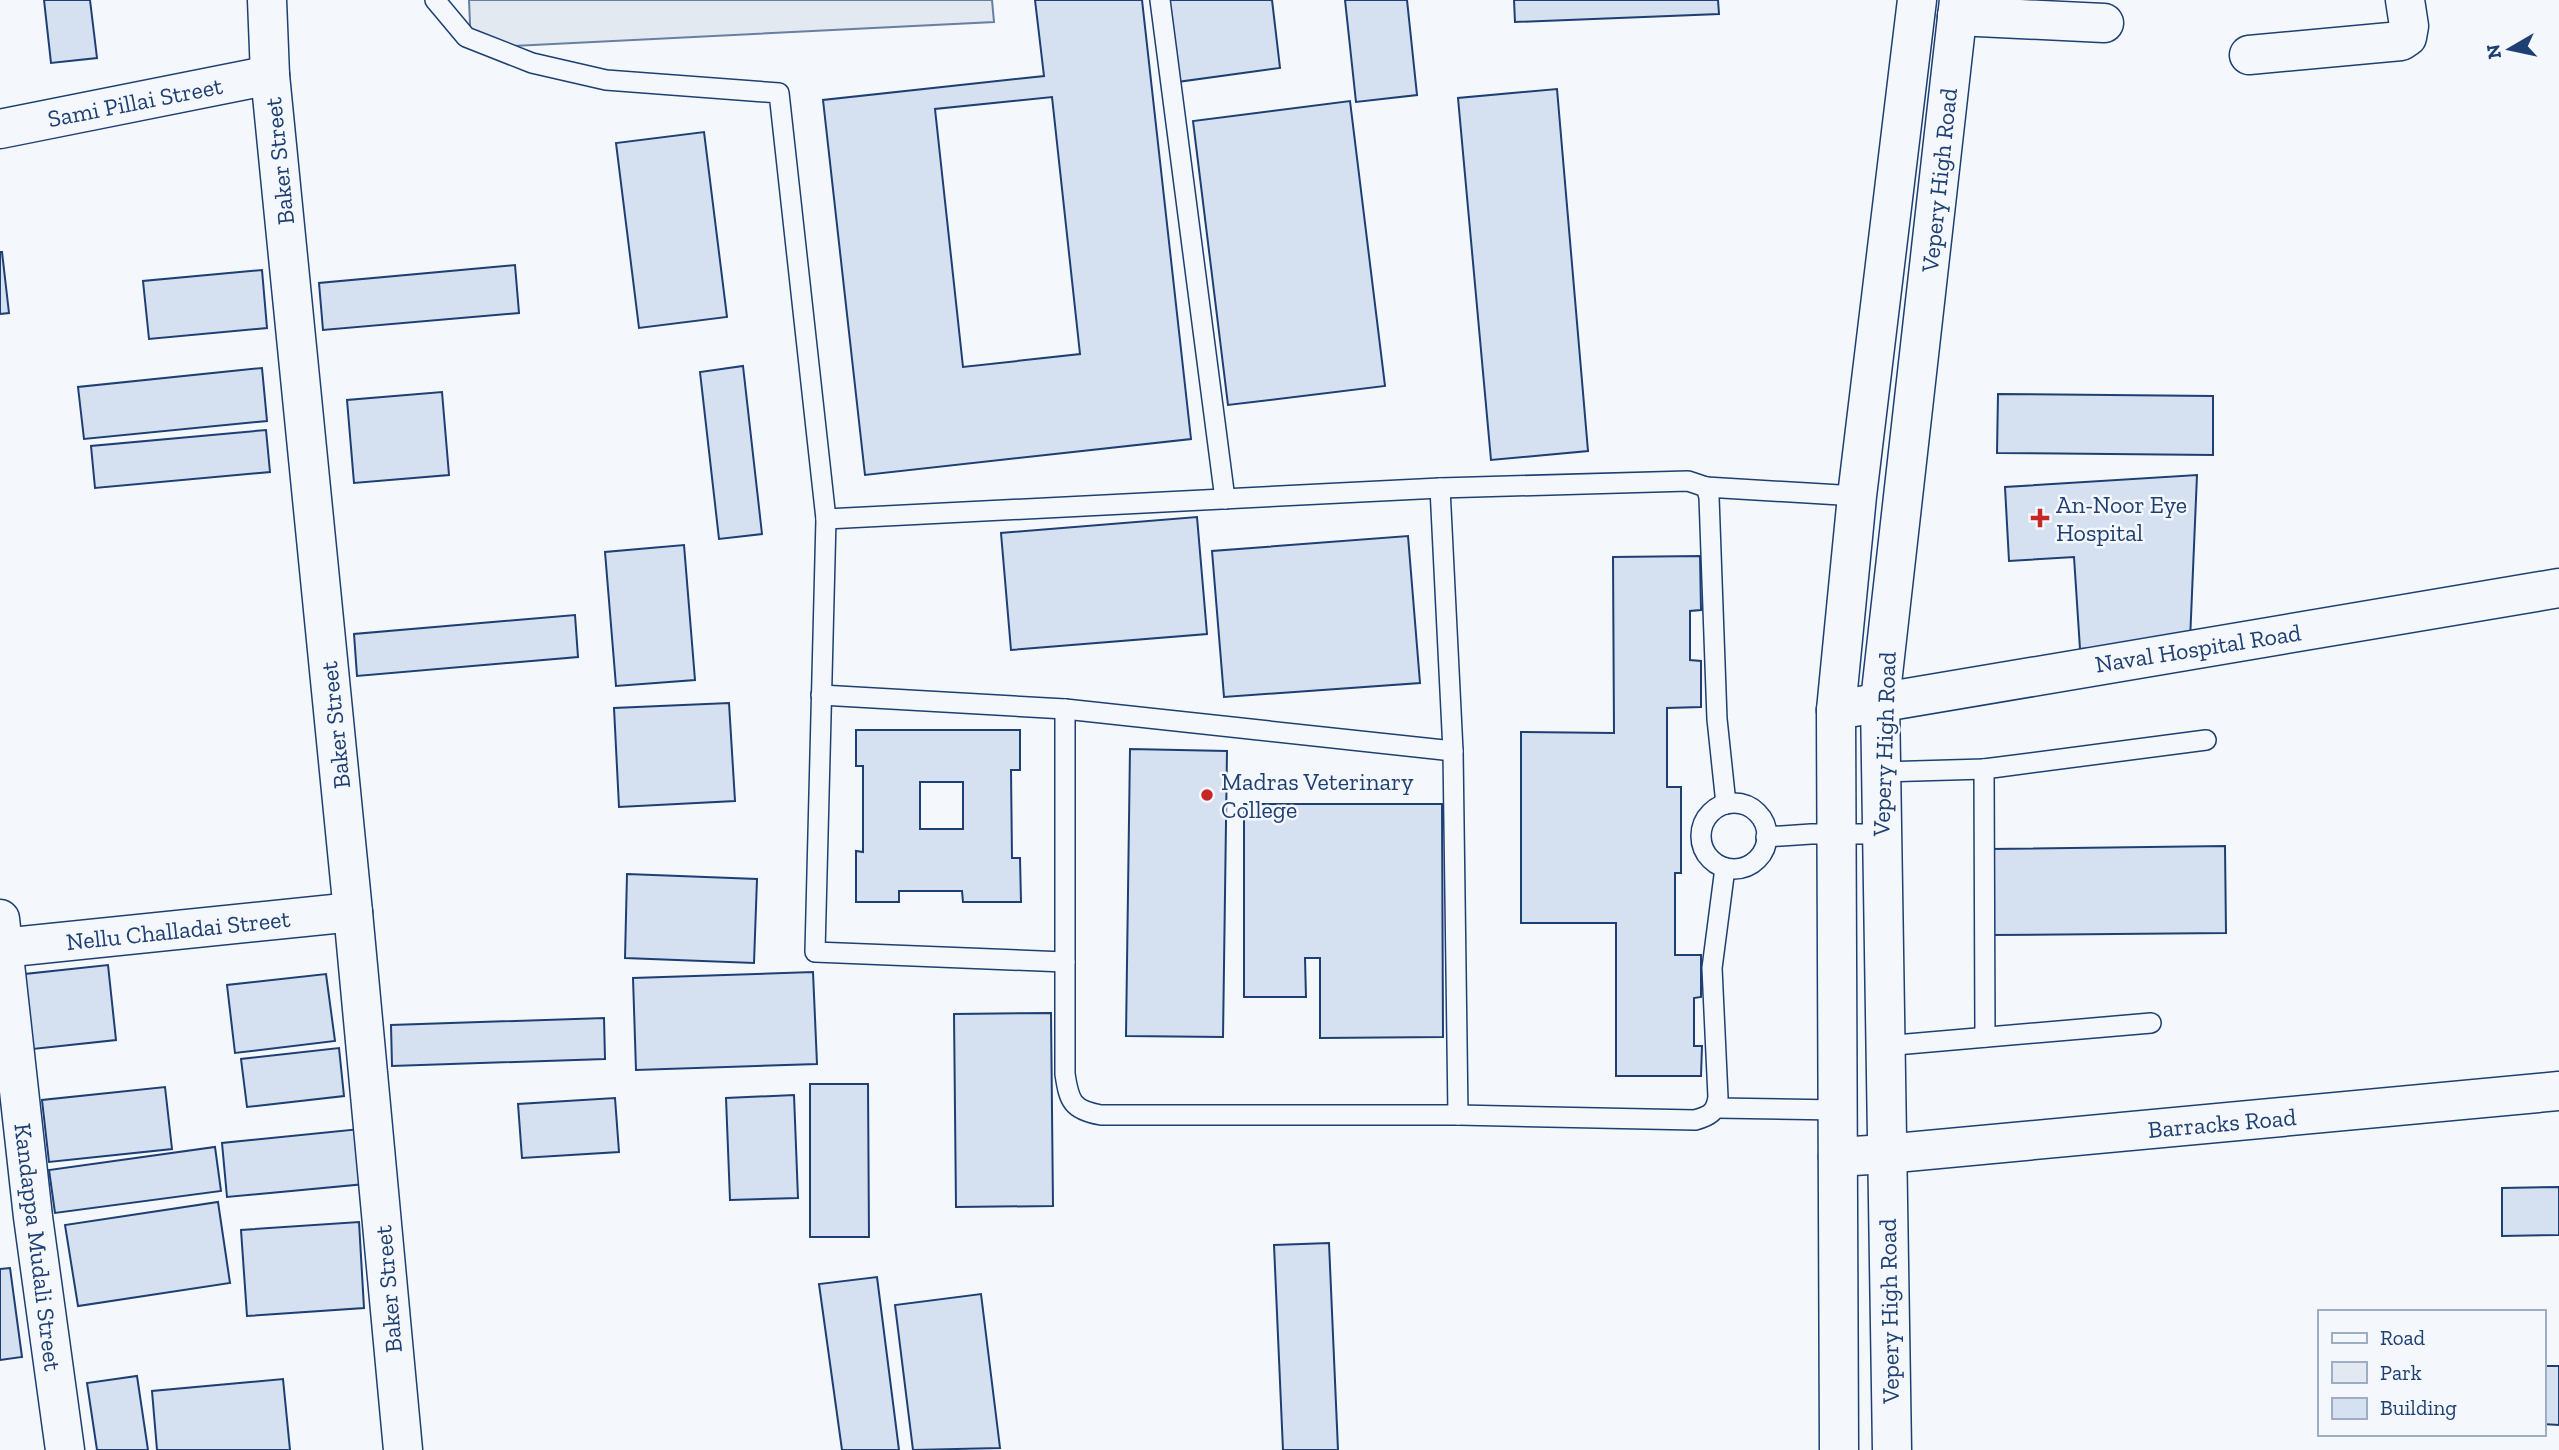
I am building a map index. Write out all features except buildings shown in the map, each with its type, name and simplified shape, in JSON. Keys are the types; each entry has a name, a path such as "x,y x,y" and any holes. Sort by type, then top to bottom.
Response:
{"street":[{"name":"Baker Street","path":"267,0 270,75 353,912 402,1450"},
{"name":"Vepery High Road","path":"1839,1450 1836,710 1857,496 1917,0"},
{"path":"2249,55 2401,41 2407,37 2409,26 2405,0"},
{"name":"Vepery High Road","path":"1892,1450 1885,1154 1880,701 1958,8"},
{"path":"1958,8 2104,23"},
{"name":"Sami Pillai Street","path":"0,129 270,75"},
{"name":"Naval Hospital Road","path":"1836,710 2559,588"},
{"name":"Nellu Challadai Street","path":"1,933 353,912"},
{"name":"Kandappa Mudali Street","path":"1,933 33,1217 65,1450"},
{"name":"Barracks Road","path":"1838,1157 2559,1091"}],"lane":[{"path":"435,0 466,37 532,63 606,80 779,93 826,519 815,952 1065,962"},
{"path":"1160,0 1226,499"},
{"path":"826,519 1440,488 1688,481 1706,487 1857,496"},
{"path":"1706,487 1711,516 1717,719 1726,804"},
{"path":"1440,488 1453,751 1458,1115"},
{"path":"821,695 1065,709 1453,751"},
{"path":"1065,709 1065,1073 1073,1104 1084,1112 1101,1115 1458,1115 1695,1120 1708,1116 1717,1108 1837,1110"},
{"path":"1881,772 1984,769 2206,740"},
{"path":"1984,769 1985,1037"},
{"path":"1737,803 1755,811 1765,827 1765,847 1753,863 1735,869 1715,864 1702,847 1701,835 1708,816 1726,804 1737,803"},
{"path":"1766,837 1836,833 1880,834"},
{"path":"1717,1108 1719,1085 1712,968 1725,868"},
{"path":"1884,1046 2151,1023"}],"green space":[{"path":"469,0 992,0 994,22 471,48"}],"place":[{"name":"An-Noor Eye Hospital","path":"2040,518"},
{"name":"Madras Veterinary College","path":"1207,795"}]}
